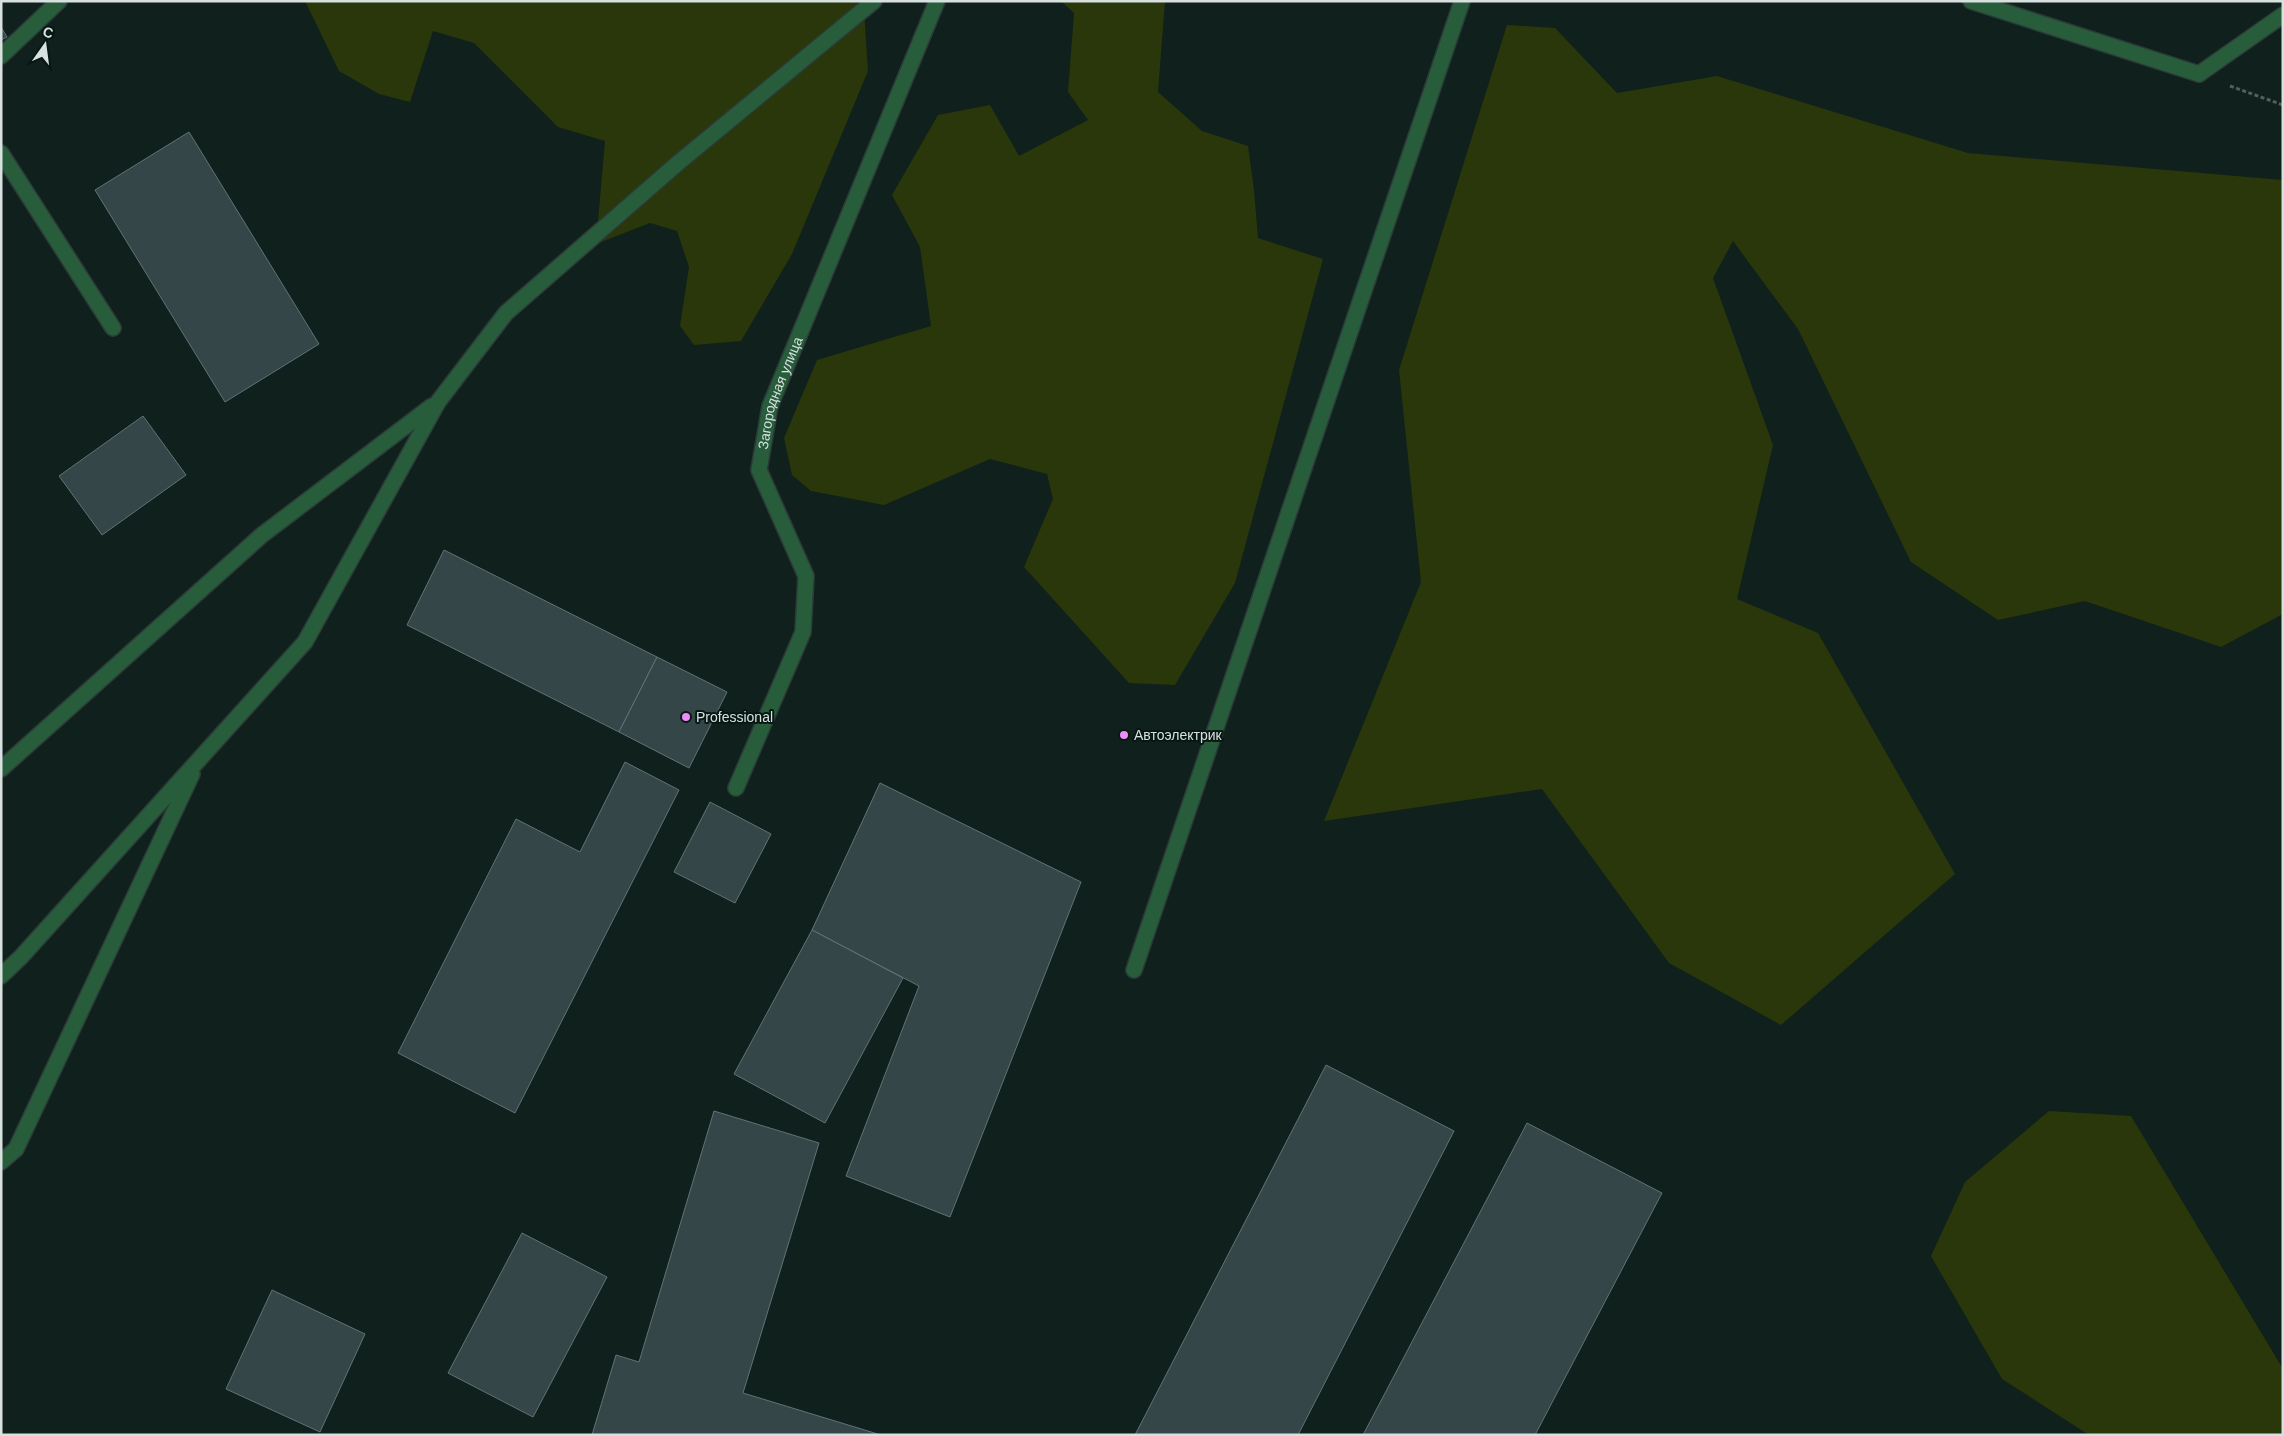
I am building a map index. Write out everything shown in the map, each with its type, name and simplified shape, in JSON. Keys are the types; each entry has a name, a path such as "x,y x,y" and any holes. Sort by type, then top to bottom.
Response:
{"street":[{"path":"1,56 59,1"},
{"path":"1,976 21,957 305,642 438,402 506,313 678,163 874,1"},
{"name":"Загородная улица","path":"736,788 803,632 806,576 759,470 770,406 937,1"},
{"path":"1134,970 1462,1"},
{"path":"1971,1 2199,74 2283,15"},
{"path":"1,153 113,328"},
{"path":"1,769 262,535 438,402"},
{"path":"1,1162 16,1149 199,759"}],"path":[{"path":"2199,74 2283,105"}],"green space":[{"path":"305,1 866,1 864,9 868,71 792,254 741,341 694,345 680,326 689,267 677,231 650,223 596,244 605,141 558,127 474,43 433,31 410,102 379,94 339,71"},
{"path":"1061,1 1165,1 1158,92 1202,131 1248,146 1258,238 1323,259 1235,583 1175,685 1129,683 1024,567 1053,499 1047,474 990,459 884,505 811,491 792,475 784,438 817,360 931,326 920,247 892,195 938,115 990,105 1019,156 1088,120 1068,92 1074,13"},
{"path":"1507,25 1555,28 1617,93 1717,76 1968,153 2283,180 2283,614 2221,647 2085,601 1998,620 1911,562 1798,329 1733,241 1713,278 1773,445 1737,599 1818,633 1955,874 1781,1025 1669,963 1542,789 1324,821 1421,582 1399,370"},
{"path":"2049,1111 2131,1116 2283,1369 2283,1435 2089,1435 2002,1379 1931,1256 1965,1182"}],"building":[{"path":"1,27 7,37 1,40"},
{"path":"189,132 319,344 225,402 95,190"},
{"path":"143,416 186,475 102,535 59,476"},
{"path":"444,550 657,657 619,732 407,625"},
{"path":"657,657 727,692 689,768 619,732"},
{"path":"625,762 679,790 515,1113 398,1053 516,819 580,852"},
{"path":"880,783 1081,882 950,1217 846,1176 919,986 812,930"},
{"path":"710,802 771,834 735,903 674,872"},
{"path":"812,930 903,978 825,1123 734,1074"},
{"path":"1326,1065 1454,1131 1298,1435 1135,1435"},
{"path":"714,1111 819,1143 743,1393 881,1435 592,1435 616,1355 639,1362"},
{"path":"1527,1123 1662,1193 1535,1435 1363,1435"},
{"path":"522,1233 607,1277 533,1417 448,1373"},
{"path":"272,1290 365,1334 320,1432 226,1389"}],"place":[{"name":"Professional","path":"686,717"},
{"name":"Автоэлектрик","path":"1124,735"}]}
